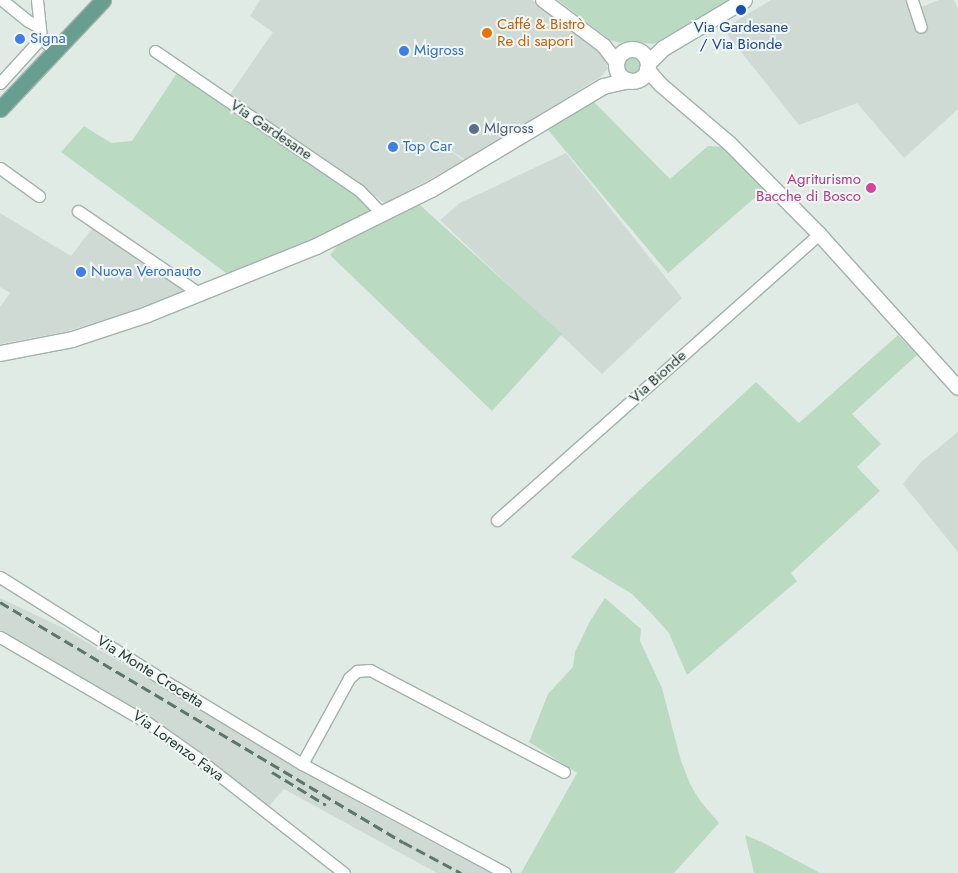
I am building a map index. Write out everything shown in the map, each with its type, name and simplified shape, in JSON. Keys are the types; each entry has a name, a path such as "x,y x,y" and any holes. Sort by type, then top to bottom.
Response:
{"main road":[{"path":"0,109 102,0"},
{"path":"0,354 72,339 200,294 316,246 431,189 603,86 641,69 663,48 744,0"},
{"path":"603,86 619,61 630,49 641,69"},
{"path":"619,61 619,75 641,69"}],"street":[{"path":"2,0 28,21 55,51"},
{"path":"0,83 40,33 37,0"},
{"path":"543,0 604,46 619,61"},
{"path":"912,0 921,27"},
{"name":"Via Gardesane","path":"155,52 359,190 382,214"},
{"path":"641,69 730,144 819,234 958,388"},
{"path":"0,168 39,196"},
{"path":"78,211 200,294"},
{"name":"Via Bionde","path":"497,520 819,234"},
{"name":"Via Monte Crocetta","path":"0,577 302,764 505,873"},
{"name":"Via Lorenzo Fava","path":"0,637 148,723 196,756 344,873"},
{"path":"302,764 349,678 357,671 370,670 564,772"}],"shaded area":[{"path":"260,0 532,0 603,56 608,68 603,75 467,161 422,131 464,161 385,203 229,96 273,32 250,16"},
{"path":"771,0 906,0 911,11 939,0 954,0 958,9 958,109 904,158 857,103 799,125 723,29"},
{"path":"566,153 682,298 602,374 440,220 460,203"},
{"name":"Nuova Veronauto","path":"0,213 71,256 94,226 189,290 138,310 64,332 0,344 0,307 10,293 0,287"},
{"path":"958,432 958,552 903,484 921,462"},
{"path":"0,598 63,628 326,785 458,856 496,873 437,873 284,789 268,807 148,718 63,667 0,633"}],"green space":[{"path":"558,0 731,0 653,44 629,41 620,43 610,40"},
{"path":"632,53 637,54 643,60 643,70 637,76 632,77 627,76 621,70 620,65 621,60 627,54"},
{"path":"177,73 379,207 354,221 229,275 61,152 84,126 111,143 132,141"},
{"path":"593,101 670,179 708,146 726,147 765,189 668,273 548,130"},
{"path":"420,205 562,334 492,411 330,255 338,245"},
{"path":"898,335 917,355 852,414 881,444 857,467 880,491 791,573 797,581 687,675 669,633 652,614 632,594 571,557 630,499 756,382 799,423"},
{"path":"605,598 641,629 640,641 662,688 681,761 691,786 701,802 719,823 674,873 521,873 577,773 529,742 548,694 573,667 575,652 590,621"},
{"path":"745,835 762,842 820,873 754,873"}],"railway":[{"path":"0,602 403,842 461,873"},
{"path":"272,772 326,805"}],"place":[{"name":"Via Gardesane / Via Bionde","path":"741,10"},
{"name":"Caffé & Bistrò Re di sapori","path":"487,33"},
{"name":"Signa","path":"20,39"},
{"name":"Migross","path":"404,51"},
{"name":"MIgross","path":"474,129"},
{"name":"Top Car","path":"393,147"},
{"name":"Agriturismo Bacche di Bosco","path":"871,188"},
{"name":"Nuova Veronauto","path":"81,272"}]}
